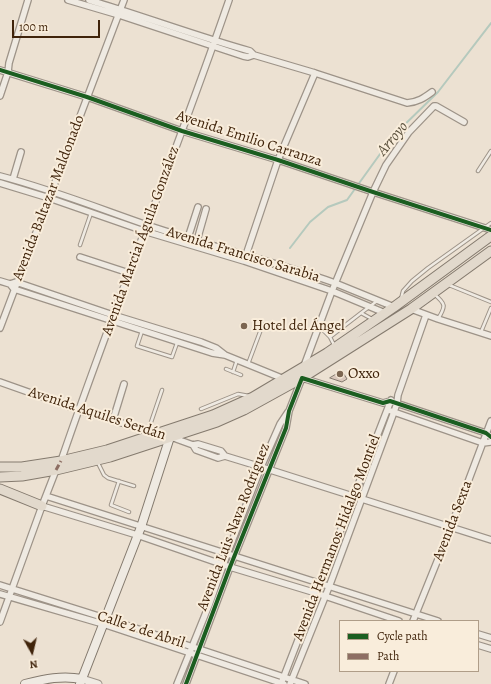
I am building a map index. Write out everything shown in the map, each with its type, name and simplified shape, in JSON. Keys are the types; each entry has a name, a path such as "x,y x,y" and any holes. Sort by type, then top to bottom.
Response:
{"main road":[{"path":"0,467 22,467 107,450 152,432 213,415 253,397 336,347 491,236"},
{"path":"0,477 22,476 56,470 110,457 217,422 244,410 302,378 411,308 491,251"},
{"path":"26,684 69,676 81,681 141,527 170,437"},
{"path":"0,489 42,506"}],"street":[{"path":"0,96 3,72 9,63 28,0"},
{"path":"68,0 78,1 120,12"},
{"path":"89,0 214,44 243,56 248,57 254,55 407,102 421,100 432,92"},
{"name":"Avenida Baltazar Maldonado","path":"0,328 16,282 124,0"},
{"name":"Avenida Marcial Águila González","path":"62,460 113,315 229,0"},
{"name":"Avenida Emilio Carranza","path":"3,72 87,97 182,131 278,160 491,230"},
{"path":"244,261 278,160 315,73"},
{"path":"303,368 332,291 373,192 386,165 409,132 434,106 464,122"},
{"path":"13,179 21,152"},
{"name":"Avenida Francisco Sarabia","path":"0,176 51,191 145,228"},
{"name":"Avenida Francisco Sarabia","path":"0,184 196,244 332,291 385,313"},
{"path":"187,241 196,206 213,210"},
{"path":"196,244 206,209"},
{"name":"Avenida Francisco Sarabia","path":"196,244 246,255 335,284 378,301 397,304"},
{"path":"80,257 129,273"},
{"path":"0,281 10,284 14,289 111,322 212,354 225,355"},
{"path":"10,284 16,282 113,315 201,342 216,348 225,355 285,379"},
{"path":"411,308 426,316 491,336"},
{"name":"Avenida Hermanos Hidalgo Montiel","path":"290,682 352,526 394,412 398,394 426,316"},
{"path":"302,378 382,403 390,401 397,403 489,435"},
{"name":"Avenida Luis Nava Rodríguez","path":"186,684 227,565 234,556 251,516 286,428 290,411 302,378"},
{"name":"Avenida Aquiles Serdán","path":"0,382 79,410 193,445 198,444 220,451 225,456 451,526 491,540"},
{"path":"112,420 124,384"},
{"name":"Avenida Hermanos Hidalgo Montiel","path":"282,682 390,401 398,394"},
{"path":"382,403 387,409 394,412 483,442 491,442"},
{"name":"Avenida Luis Nava Rodríguez","path":"227,565 227,554 261,467 280,424 290,411"},
{"name":"Avenida Sexta","path":"413,620 483,442 489,435 491,421"},
{"path":"378,431 386,434"},
{"path":"370,454 377,458"},
{"path":"0,622 56,470"},
{"path":"46,496 435,620"},
{"path":"42,506 138,535 396,620"},
{"path":"94,522 98,513"},
{"path":"243,513 251,516"},
{"path":"343,523 352,526"},
{"path":"188,552 191,543"},
{"path":"335,543 344,546"},
{"path":"271,579 275,569"},
{"name":"Calle 2 de Abril","path":"0,585 241,666 282,682 305,684"},
{"name":"Calle 2 de Abril","path":"0,594 55,610 104,621"},
{"path":"369,611 372,600"},
{"path":"55,610 57,603"},
{"name":"Avenida Luis Nava Rodríguez","path":"177,684 212,606"},
{"path":"301,633 309,635"},
{"path":"479,634 491,638"},
{"path":"479,645 491,649"},
{"path":"388,684 394,672"},
{"path":"81,681 98,684"}],"lane":[{"path":"478,171 491,152"},
{"path":"80,245 91,212"},
{"path":"397,304 403,291 412,281 491,224"},
{"path":"445,284 491,302"},
{"path":"433,293 444,304 444,308 438,320"},
{"path":"330,337 378,301"},
{"path":"480,333 491,308"},
{"path":"361,313 374,320"},
{"path":"248,364 263,324"},
{"path":"318,326 330,337 336,347"},
{"path":"142,331 137,346 172,357 177,342"},
{"path":"233,372 237,360"},
{"path":"226,369 241,375"},
{"path":"152,432 162,390"},
{"path":"201,409 238,394 253,397"},
{"path":"97,460 104,475 108,478 134,486"},
{"path":"119,482 111,506 129,512"}],"building":[{"name":"Oxxo","path":"342,371 347,379 342,382 330,378"}],"waterway":[{"name":"Arroyo","path":"290,248 310,222 328,207 347,200 393,136 438,92 491,23"}],"marked path":[{"path":"56,470 61,461"}],"cycle path":[{"path":"0,70 87,97 182,131 278,160 491,230"},
{"path":"186,684 230,567 286,428 289,411 302,378 383,403 390,401 486,433 491,437"}],"place":[{"name":"Hotel del Ángel","path":"244,326"},
{"name":"Oxxo","path":"340,374"}]}
